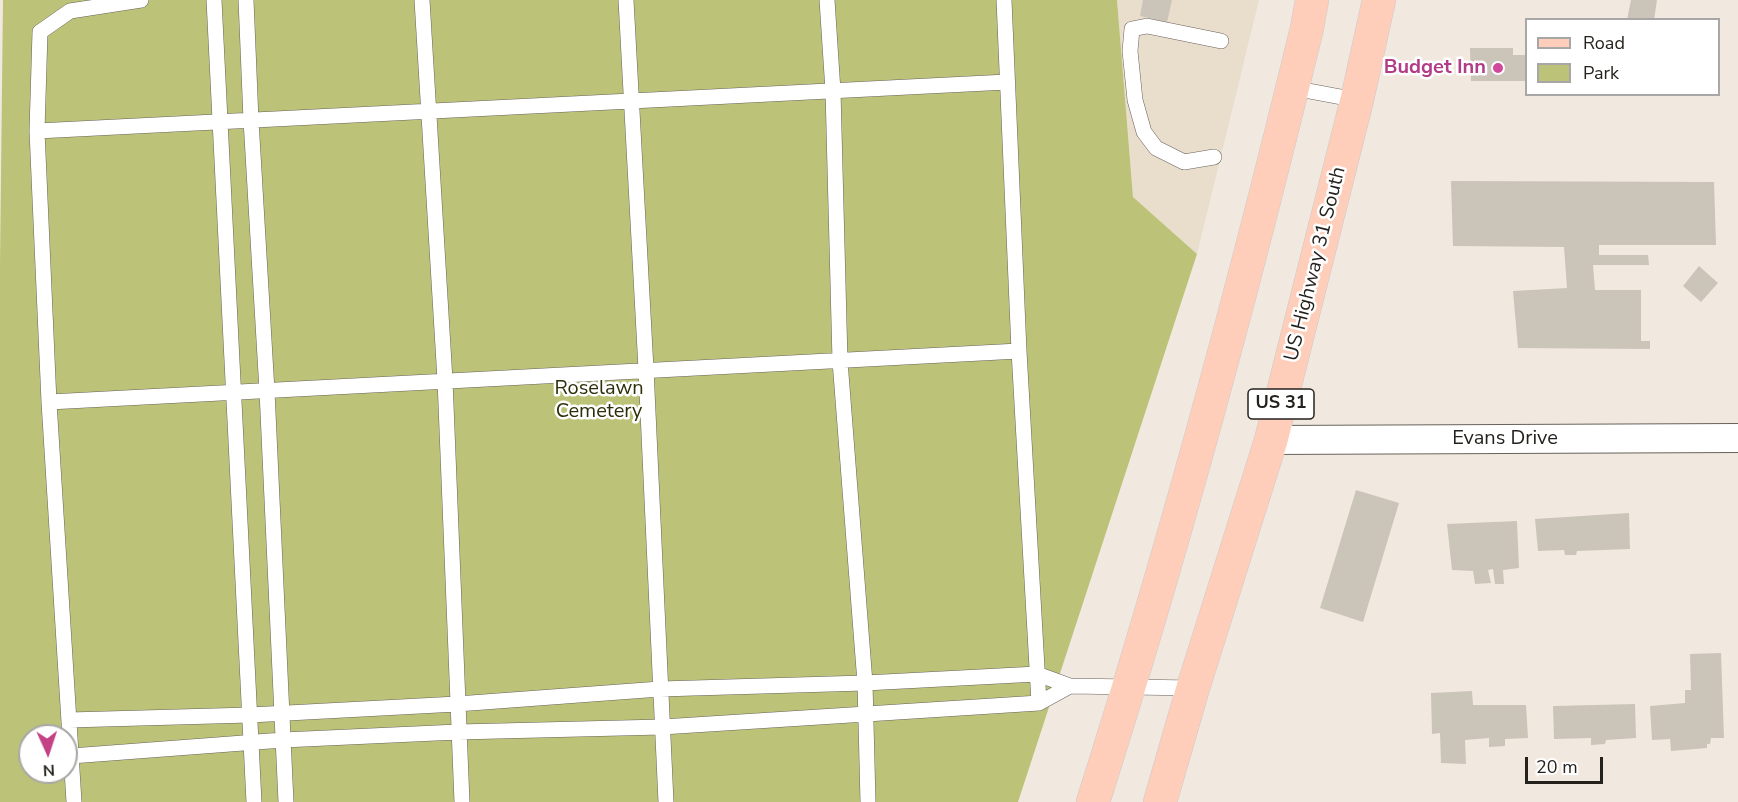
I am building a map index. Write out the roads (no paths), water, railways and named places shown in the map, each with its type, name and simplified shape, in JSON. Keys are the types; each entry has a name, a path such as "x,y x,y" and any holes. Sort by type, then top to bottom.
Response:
{"main road":[{"path":"1093,802 1130,687 1251,256 1293,88 1312,0"},
{"name":"US Highway 31 South","path":"1160,802 1193,688 1271,440 1357,100 1379,0"}],"street":[{"name":"Evans Drive","path":"1271,440 1738,438"}],"lane":[{"path":"69,724 49,402 37,131 40,32 70,11 141,0"},
{"path":"214,0 254,802"},
{"path":"246,0 286,802"},
{"path":"422,0 445,380 462,802"},
{"path":"626,0 666,802"},
{"path":"827,0 840,362 865,683 868,802"},
{"path":"1004,0 1019,351 1039,703"},
{"path":"1214,157 1184,162 1156,148 1144,132 1138,109 1130,51 1132,29 1147,26 1221,41"},
{"path":"37,131 1007,82"},
{"path":"1293,88 1357,100"},
{"path":"49,402 1019,351"},
{"path":"69,720 250,715 457,704 660,689 865,683 1037,674 1070,686 1193,688"},
{"path":"78,755 283,740 458,732 662,727 1039,703 1070,686"},
{"path":"73,784 74,802"}],"place":[{"name":"Budget Inn","path":"1498,68"}],"park label":[{"name":"Roselawn Cemetery","path":"599,400"}]}
